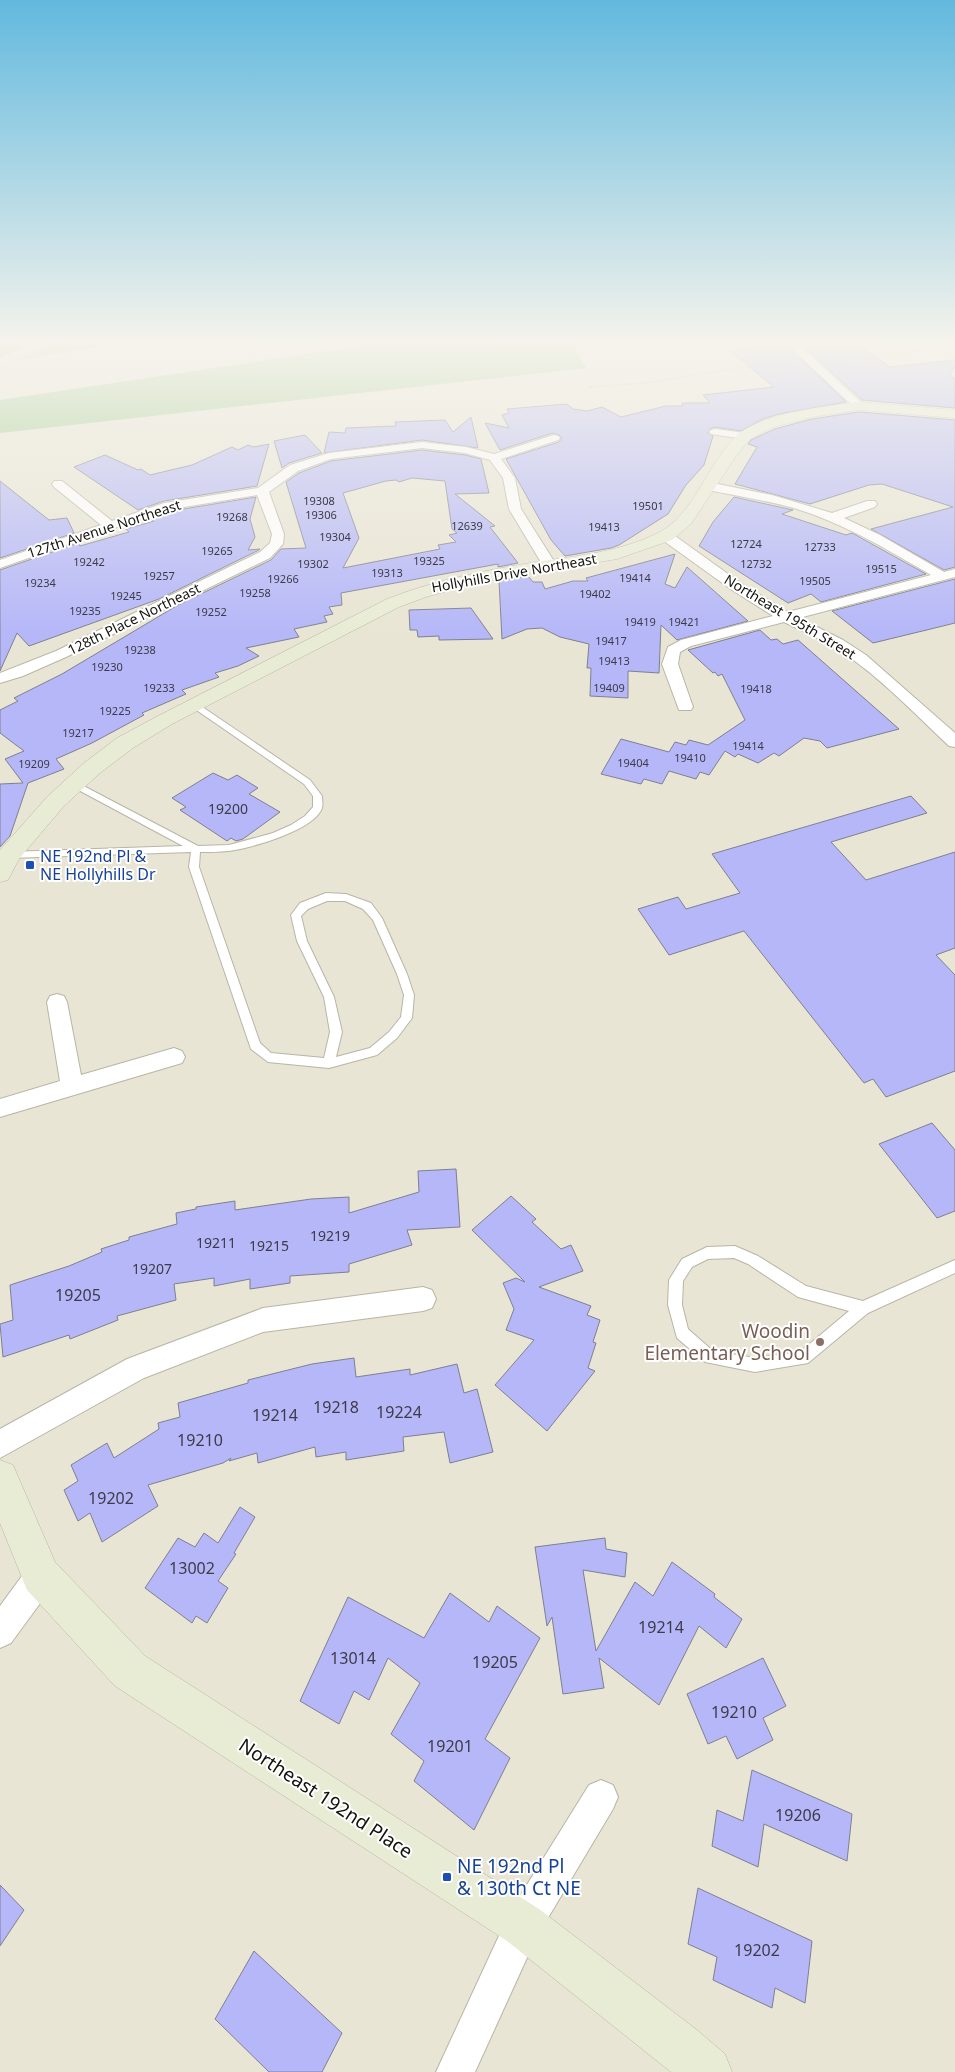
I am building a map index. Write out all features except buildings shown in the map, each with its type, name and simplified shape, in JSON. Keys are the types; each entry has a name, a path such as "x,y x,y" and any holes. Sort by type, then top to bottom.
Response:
{"street":[{"path":"546,441 494,458 509,478 515,509 550,566"},
{"name":"Hollyhills Drive Northeast","path":"3,861 56,801 92,768 125,743 195,704 413,594 446,584 617,554 639,548 666,536 685,521 741,441"},
{"name":"127th Avenue Northeast","path":"0,564 164,507 262,491 294,468 329,456 422,445 451,447 494,458"},
{"path":"58,484 109,525"},
{"path":"708,486 763,496 833,517 949,574"},
{"name":"128th Place Northeast","path":"0,678 18,673 61,654 266,555 276,544 278,534 262,491"},
{"path":"833,517 871,504"},
{"name":"Northeast 195th Street","path":"666,536 737,587 784,616 825,635 848,649 900,691 955,742"},
{"path":"685,707 670,664 673,650 686,643 949,574"},
{"path":"57,1002 72,1087"},
{"path":"0,1108 174,1057"},
{"path":"0,1444 136,1368 263,1320 423,1299"},
{"name":"Northeast 192nd Place","path":"0,1478 41,1576 130,1671 523,1925 680,2047 707,2072"},
{"path":"0,1632 41,1576"},
{"path":"456,2072 523,1925 601,1797"}],"lane":[{"path":"3,861 229,848 291,829 317,810 320,801 317,793 307,782 195,704"},
{"path":"74,784 196,850"},
{"path":"196,850 194,867 255,1046 268,1057 330,1064 373,1052 394,1035 406,1018 409,995 402,974 377,918 367,906 346,898 326,897 304,906 296,915 302,941 329,997 336,1032 330,1064"},
{"path":"863,1308 803,1292 753,1260 735,1252 707,1254 700,1257 688,1263 676,1280 675,1305 682,1333 710,1357 755,1365 802,1358 863,1308 955,1266"}],"place":[{"name":"NE 192nd Pl & NE Hollyhills Dr","path":"30,865"},
{"name":"Woodin Elementary School","path":"820,1342"},
{"name":"NE 192nd Pl & 130th Ct NE","path":"447,1877"}]}
